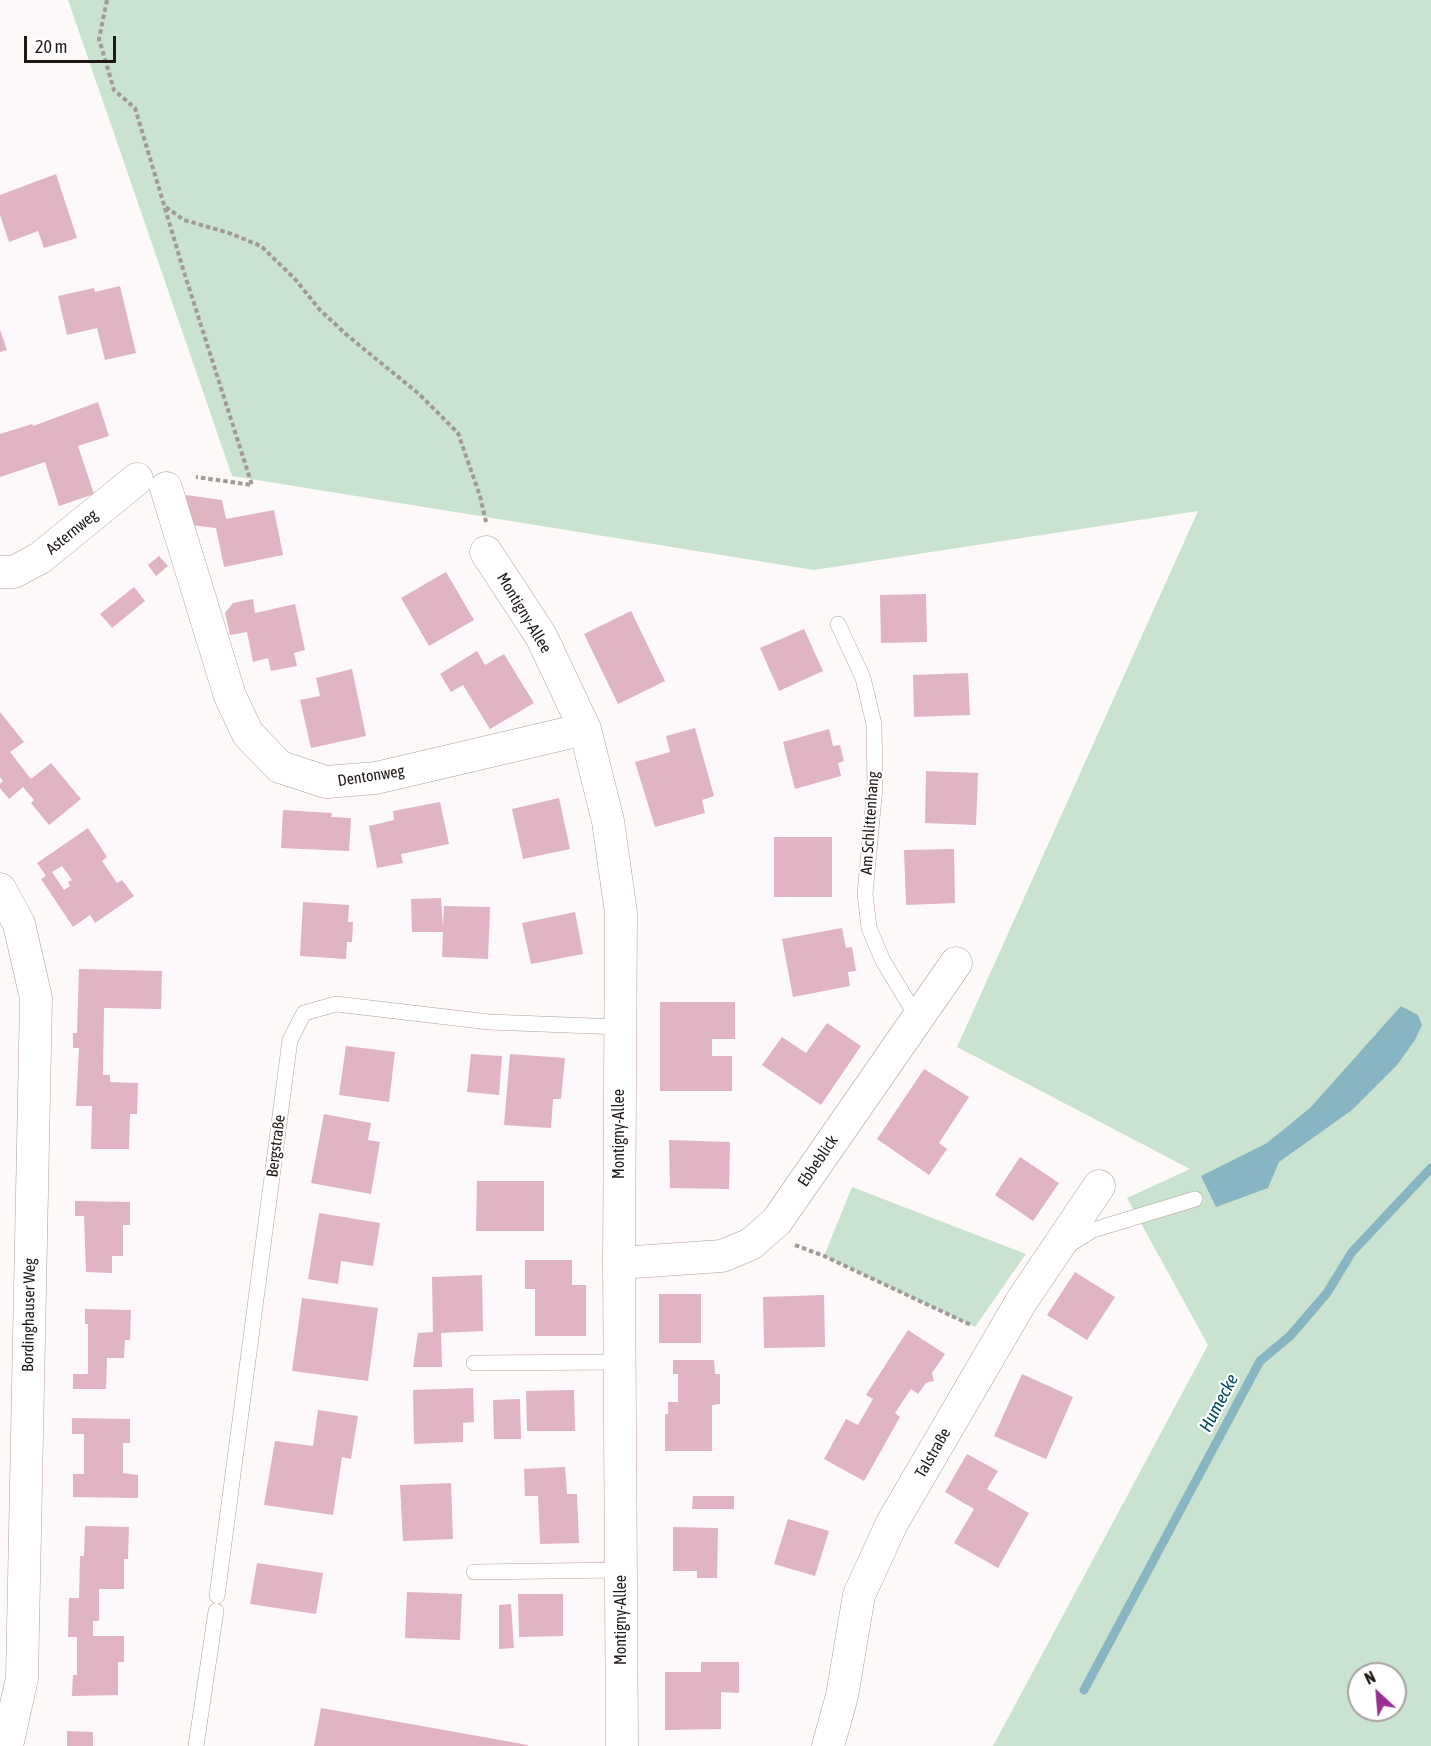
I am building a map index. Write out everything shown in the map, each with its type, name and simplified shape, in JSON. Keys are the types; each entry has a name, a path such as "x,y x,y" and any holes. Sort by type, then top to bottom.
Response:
{"street":[{"name":"Asternweg","path":"0,572 14,572 40,558 137,479"},
{"name":"Dentonweg","path":"166,488 230,696 249,734 280,768 326,782 376,778 585,729"},
{"name":"Montigny-Allee","path":"486,552 541,636 585,729 608,821 621,913 619,1027 621,1746"},
{"name":"Bordinghauser Weg","path":"0,889 19,924 36,998 22,1678 7,1746"},
{"name":"Ebbeblick","path":"619,1263 722,1256 751,1244 777,1221 956,963"},
{"name":"Talstraße","path":"828,1746 842,1696 859,1595 892,1523 1021,1302 1099,1186"}],"lane":[{"name":"Am Schlittenhang","path":"838,624 863,678 874,724 875,786 865,894 869,928 883,961 917,1017"},
{"name":"Bergstraße","path":"196,1746 217,1604 290,1040 304,1013 336,1004 489,1022 619,1027"},
{"path":"1054,1254 1093,1230 1196,1198"},
{"path":"474,1363 621,1362"},
{"path":"474,1572 621,1570"}],"path":[{"path":"107,0 99,39 114,90 135,108 252,485 169,473 166,488"},
{"path":"164,206 184,220 229,233 261,246 295,279 320,310 419,394 458,434 480,496 487,525 486,552"},
{"path":"824,1256 975,1326"}],"green space":[{"path":"68,0 1431,0 1431,1746 993,1746 1208,1345 1127,1198 1190,1169 957,1047 1198,511 814,570 232,476"},
{"path":"852,1187 1026,1254 975,1327 824,1256"}],"water":[{"path":"1401,1006 1418,1015 1422,1025 1415,1040 1397,1065 1352,1110 1279,1162 1268,1188 1216,1207 1201,1176 1267,1143 1310,1108"}],"building":[{"path":"56,174 77,238 44,248 38,231 9,242 0,215 0,195"},
{"path":"120,286 136,353 105,360 97,328 67,335 58,296 94,288 95,292"},
{"path":"0,330 7,350 0,352"},
{"path":"98,402 109,436 78,446 94,494 59,506 45,462 0,477 0,434 32,424 33,426"},
{"path":"186,495 222,500 226,519 274,510 283,555 224,567 216,528 183,524"},
{"path":"159,556 168,566 156,576 148,565"},
{"path":"446,572 474,620 429,646 401,598"},
{"path":"134,587 145,601 112,628 100,614"},
{"path":"926,594 927,642 881,643 880,595"},
{"path":"253,599 255,613 295,604 305,650 294,653 297,666 271,671 268,658 253,662 247,632 230,635 225,613 233,603"},
{"path":"631,611 665,681 618,704 584,634"},
{"path":"804,629 823,671 779,691 760,648"},
{"path":"477,651 485,665 504,654 534,703 490,729 463,685 451,692 440,674"},
{"path":"352,669 366,736 311,748 300,700 320,696 316,678"},
{"path":"968,673 970,715 914,717 913,675"},
{"path":"0,712 24,742 10,752 31,779 51,763 81,799 49,825 31,803 34,800 23,787 9,799 0,788 3,781 0,777"},
{"path":"695,728 714,796 702,800 705,813 655,827 635,762 670,752 666,736"},
{"path":"829,729 833,746 840,745 844,761 838,763 841,776 795,789 783,742"},
{"path":"926,771 978,773 976,825 925,823"},
{"path":"559,798 570,849 523,859 512,809"},
{"path":"440,802 449,844 401,854 403,863 377,868 369,826 394,820 393,811"},
{"path":"283,810 332,813 331,817 351,818 349,851 281,848"},
{"path":"88,828 107,857 102,861 117,883 122,880 134,896 95,923 90,915 73,927 41,879 46,876 37,863","holes":["62,866 72,880 68,882 70,886 64,890 52,872"]},
{"path":"774,837 832,837 832,897 774,897"},
{"path":"954,849 955,903 906,905 904,850"},
{"path":"441,898 443,928 444,906 490,907 488,959 442,957 443,932 412,932 411,899"},
{"path":"303,902 349,905 348,922 353,922 352,942 347,942 346,959 300,956"},
{"path":"575,912 583,954 531,964 522,923"},
{"path":"842,928 846,948 852,947 856,971 848,972 850,986 793,997 782,939"},
{"path":"79,969 162,971 161,1009 104,1008 103,1075 110,1075 110,1082 138,1083 137,1114 130,1114 129,1149 91,1149 92,1106 76,1106 79,1048 73,1048 73,1033 77,1033"},
{"path":"660,1002 735,1002 735,1039 712,1039 712,1056 732,1056 732,1091 660,1091"},
{"path":"827,1023 861,1046 821,1105 762,1065 782,1037 806,1053"},
{"path":"346,1046 395,1052 389,1102 339,1095"},
{"path":"471,1054 502,1056 499,1095 467,1092"},
{"path":"510,1054 565,1058 561,1099 553,1099 551,1128 504,1125"},
{"path":"924,1069 969,1097 939,1143 947,1149 929,1175 877,1139"},
{"path":"324,1114 371,1123 368,1140 380,1142 371,1194 311,1183"},
{"path":"669,1140 730,1142 729,1189 670,1188"},
{"path":"1020,1157 1059,1183 1033,1221 995,1195"},
{"path":"477,1181 544,1181 544,1231 476,1231"},
{"path":"75,1201 130,1202 130,1225 123,1225 123,1256 112,1256 112,1273 86,1272 84,1216 75,1216"},
{"path":"319,1213 380,1223 373,1266 341,1261 338,1284 308,1279"},
{"path":"525,1260 572,1260 572,1285 586,1285 586,1336 535,1336 535,1289 525,1289"},
{"path":"1075,1272 1115,1297 1087,1340 1047,1315"},
{"path":"482,1275 483,1331 441,1333 442,1367 413,1367 418,1333 433,1332 432,1277"},
{"path":"659,1294 701,1294 701,1343 659,1343"},
{"path":"824,1295 825,1347 764,1348 763,1297"},
{"path":"302,1298 378,1308 368,1381 292,1371"},
{"path":"85,1309 131,1310 130,1340 125,1340 124,1358 107,1358 106,1389 73,1389 73,1374 88,1374 88,1324 85,1324"},
{"path":"908,1330 945,1354 932,1373 934,1381 926,1383 918,1394 911,1389 895,1413 900,1417 864,1481 824,1459 846,1419 858,1425 873,1399 866,1395"},
{"path":"673,1360 714,1360 715,1374 720,1374 720,1404 712,1405 712,1451 665,1451 665,1414 668,1414 668,1402 678,1402 678,1374 673,1374"},
{"path":"1022,1374 1073,1397 1046,1459 994,1436"},
{"path":"473,1388 474,1422 463,1423 463,1442 414,1444 413,1390"},
{"path":"574,1390 575,1431 527,1431 526,1391"},
{"path":"520,1399 521,1439 494,1439 493,1400"},
{"path":"318,1410 358,1416 351,1459 342,1457 333,1515 264,1505 275,1441 313,1446"},
{"path":"72,1418 130,1419 130,1443 123,1443 123,1473 138,1475 138,1498 73,1497 73,1474 84,1474 84,1434 72,1434"},
{"path":"967,1454 998,1471 987,1489 1029,1513 998,1568 954,1543 974,1509 945,1492"},
{"path":"565,1467 567,1494 577,1494 579,1543 540,1544 538,1496 525,1496 524,1469"},
{"path":"451,1483 453,1539 403,1541 400,1485"},
{"path":"693,1496 734,1496 734,1509 692,1509"},
{"path":"788,1519 829,1531 815,1576 774,1564"},
{"path":"85,1526 129,1527 128,1559 124,1559 124,1589 99,1589 99,1621 93,1621 93,1636 124,1636 124,1662 118,1662 118,1695 72,1696 73,1675 77,1675 77,1637 68,1637 69,1598 79,1598 80,1556 84,1556"},
{"path":"673,1527 718,1528 717,1578 697,1578 697,1571 673,1571"},
{"path":"257,1563 323,1573 316,1614 250,1604"},
{"path":"407,1592 462,1594 460,1640 405,1638"},
{"path":"518,1594 563,1594 563,1636 519,1637"},
{"path":"511,1604 514,1648 499,1649 499,1605"},
{"path":"701,1662 739,1662 739,1693 721,1692 721,1729 665,1730 665,1672 701,1672"},
{"path":"321,1708 528,1745 528,1746 314,1746"},
{"path":"67,1731 93,1732 93,1746 67,1746"}],"waterway":[{"name":"Humecke","path":"1084,1690 1260,1361 1290,1336 1327,1293 1352,1252 1431,1168"}]}
